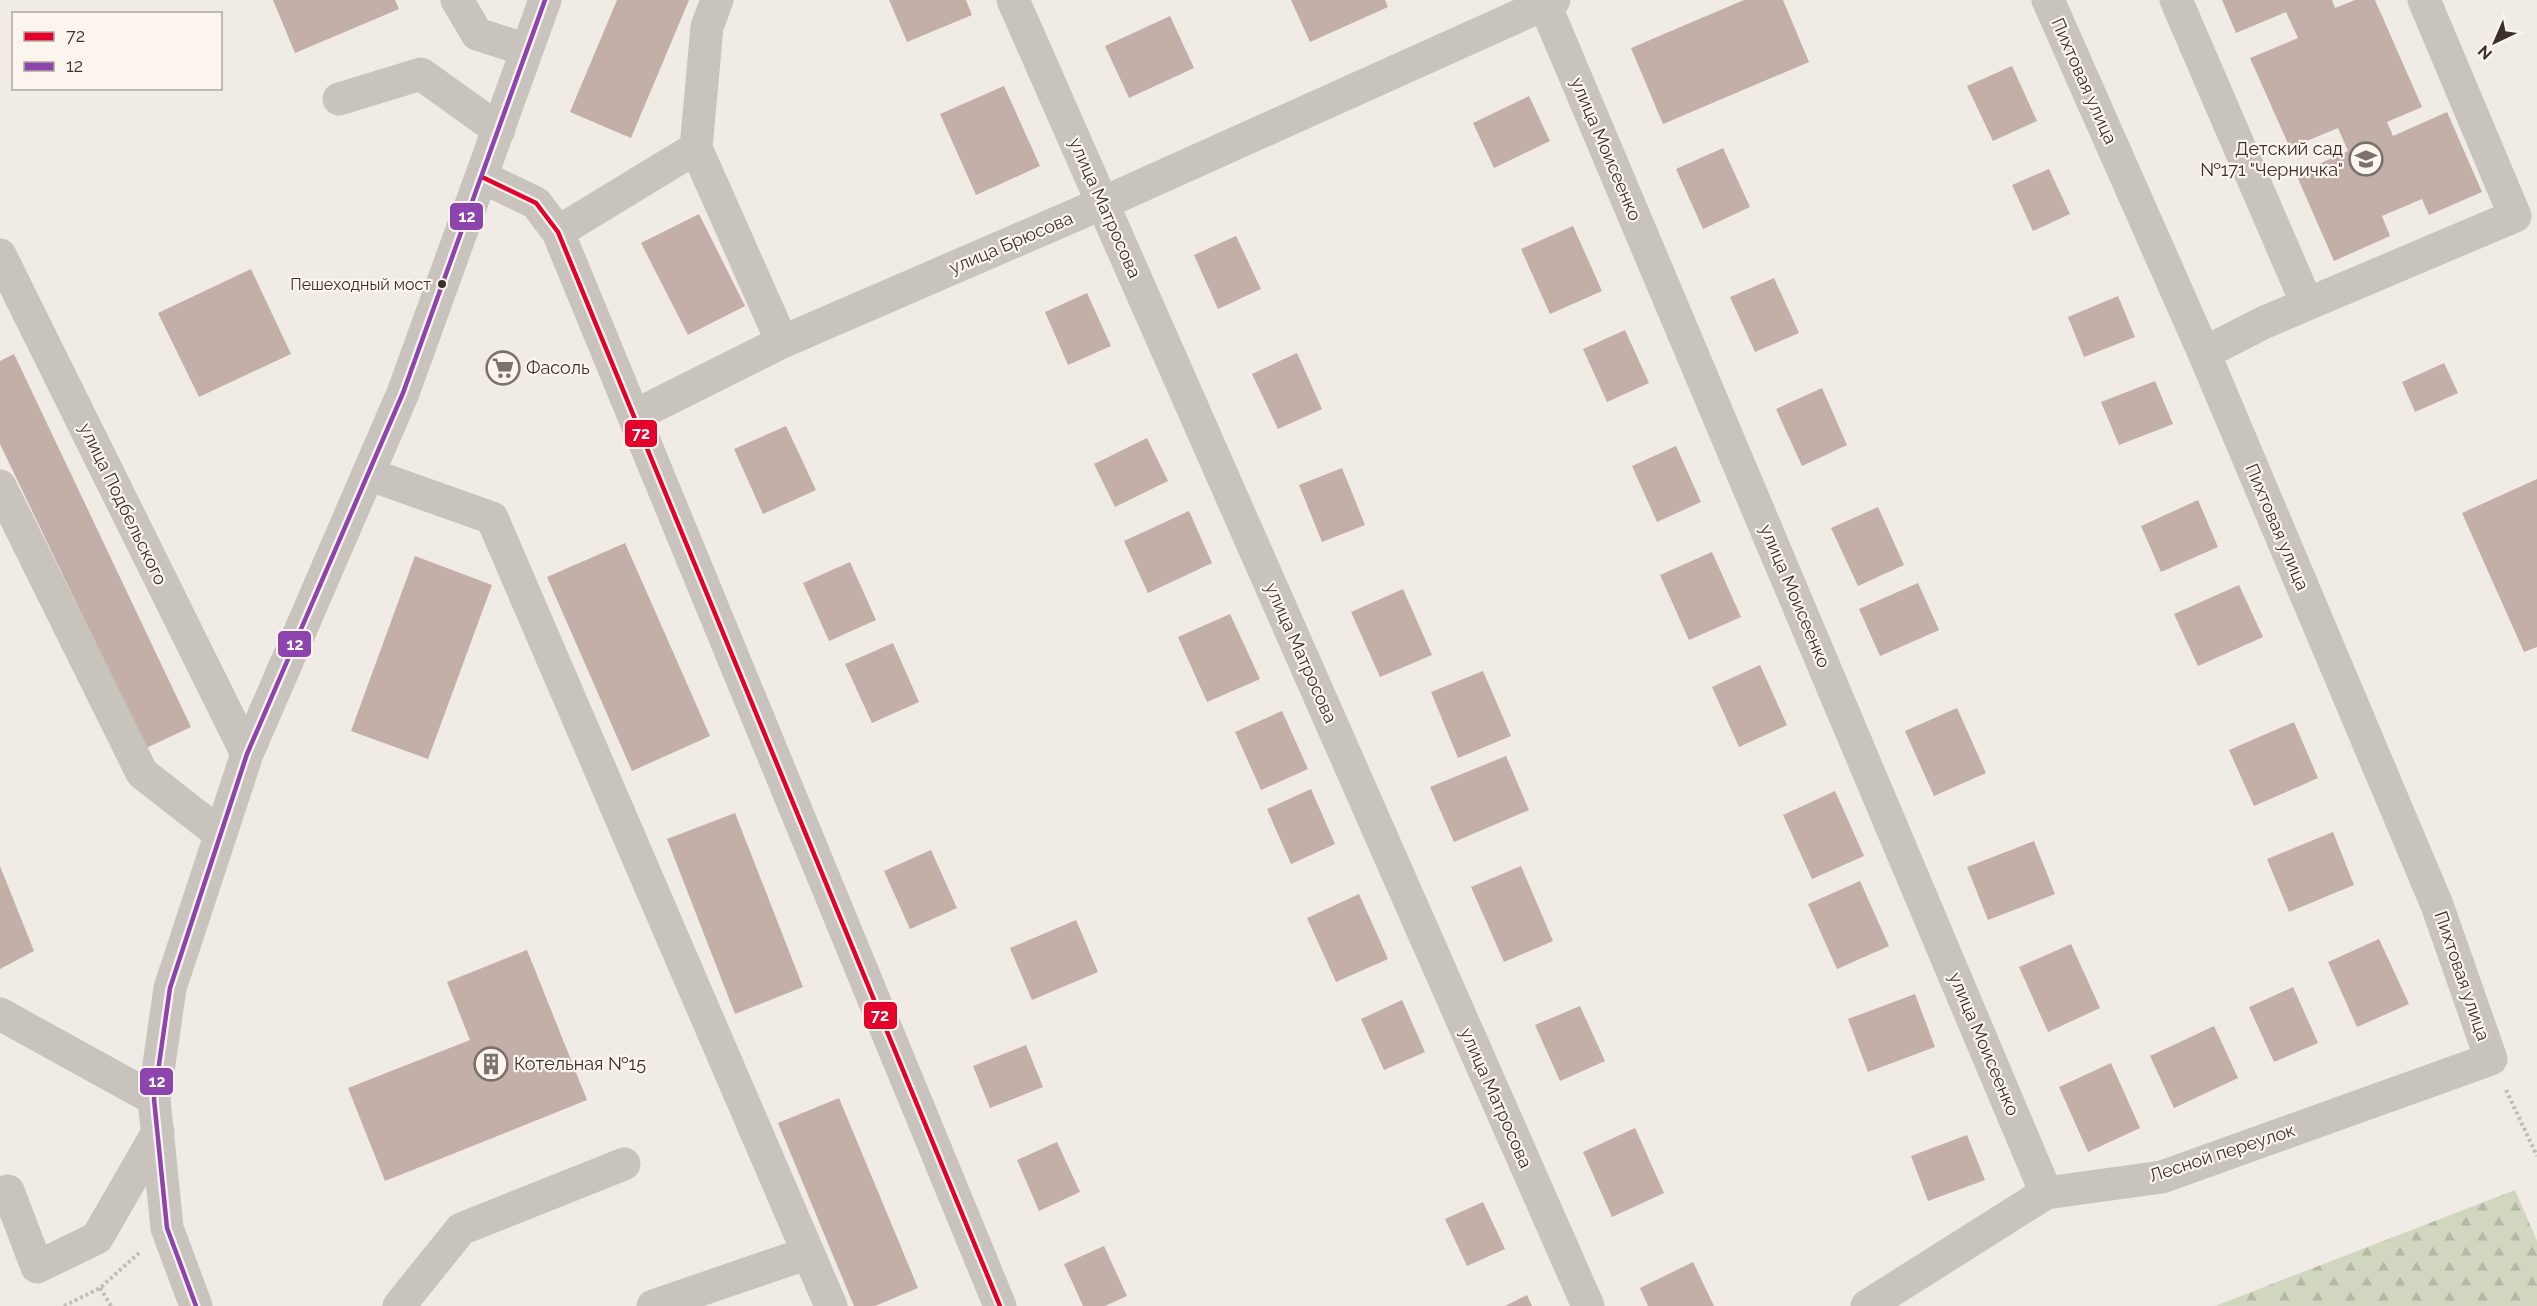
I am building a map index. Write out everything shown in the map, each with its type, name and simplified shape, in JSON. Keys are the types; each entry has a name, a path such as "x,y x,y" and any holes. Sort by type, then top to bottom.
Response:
{"street":[{"path":"457,0 477,34 527,50"},
{"path":"196,1306 167,1228 154,1099 170,988 247,754 403,393 545,0"},
{"path":"717,0 706,27 696,148 782,342"},
{"name":"улица Матросова","path":"1013,0 1588,1306"},
{"name":"Пихтовая улица","path":"2048,0 2204,353 2437,905 2492,1059"},
{"path":"2176,0 2307,304"},
{"path":"2204,353 2265,322 2515,216 2424,0"},
{"name":"улица Брюсова","path":"634,416 782,342 1103,203 1547,1"},
{"name":"улица Моисеенко","path":"1547,1 2046,1193"},
{"path":"339,99 421,74 499,130"},
{"path":"558,232 696,148"},
{"path":"482,177 536,203 558,232 1000,1306"},
{"name":"улица Подбельского","path":"0,255 247,754"},
{"path":"368,474 492,518 831,1306"},
{"path":"0,486 142,773 220,834"},
{"path":"0,1014 154,1099"},
{"name":"Лесной переулок","path":"1867,1306 2046,1193 2162,1177 2492,1059"},
{"path":"8,1191 37,1267 98,1238 158,1132"},
{"path":"399,1306 461,1229 624,1164"},
{"path":"653,1306 808,1253"}],"path":[{"path":"2492,1059 2537,1156"},
{"path":"64,1306 100,1288 167,1228"},
{"path":"100,1288 111,1306"}],"green space":[{"path":"2515,1190 2537,1241 2537,1306 2215,1306"}],"building":[{"path":"273,0 395,0 399,9 295,53"},
{"path":"617,0 689,0 631,138 570,112"},
{"path":"889,0 966,0 972,15 907,42"},
{"path":"1291,0 1385,0 1388,7 1310,42"},
{"path":"1744,0 1783,0 1809,62 1663,124 1631,48"},
{"path":"2222,0 2332,0 2335,8 2355,0 2375,0 2422,107 2387,122 2393,136 2447,112 2482,192 2429,215 2422,199 2382,216 2390,236 2334,261 2296,174 2348,151 2338,128 2290,148 2250,58 2298,38 2286,12 2236,33"},
{"path":"1170,16 1194,68 1129,98 1105,46"},
{"path":"2012,66 2037,121 1993,141 1967,86"},
{"path":"1004,86 1040,166 976,195 940,114"},
{"path":"1529,96 1550,141 1494,168 1473,123"},
{"path":"1723,148 1750,207 1703,229 1676,169"},
{"path":"2049,169 2070,214 2033,231 2012,185"},
{"path":"699,214 745,306 688,335 641,243"},
{"path":"1573,226 1602,291 1550,314 1521,249"},
{"path":"1236,236 1261,289 1218,309 1194,255"},
{"path":"251,269 291,354 199,397 158,313"},
{"path":"1774,278 1799,333 1755,352 1730,297"},
{"path":"1087,293 1111,346 1068,365 1045,312"},
{"path":"2118,296 2135,337 2084,357 2068,317"},
{"path":"1625,330 1649,383 1607,402 1583,349"},
{"path":"1297,353 1322,409 1278,429 1252,374"},
{"path":"14,354 191,727 146,748 0,444 0,361"},
{"path":"2444,363 2458,393 2415,412 2402,382"},
{"path":"2155,381 2173,424 2119,445 2101,402"},
{"path":"1822,388 1847,445 1802,466 1776,409"},
{"path":"786,426 816,490 763,514 734,449"},
{"path":"1147,438 1168,481 1115,507 1094,464"},
{"path":"1676,446 1701,502 1657,522 1632,466"},
{"path":"1342,468 1365,525 1322,542 1299,485"},
{"path":"2537,479 2537,647 2524,652 2462,513"},
{"path":"2198,500 2218,547 2161,572 2141,526"},
{"path":"1878,507 1904,565 1858,586 1831,528"},
{"path":"1189,511 1212,563 1148,593 1124,541"},
{"path":"625,543 710,736 632,771 547,577"},
{"path":"1712,552 1741,617 1689,640 1660,575"},
{"path":"415,556 492,585 428,759 351,731"},
{"path":"850,562 876,620 829,641 803,583"},
{"path":"1918,583 1939,630 1880,656 1859,609"},
{"path":"2239,585 2263,637 2198,666 2174,614"},
{"path":"1403,589 1432,655 1380,677 1351,612"},
{"path":"1230,614 1260,679 1207,702 1178,637"},
{"path":"893,643 919,702 872,723 845,664"},
{"path":"1760,665 1787,725 1739,747 1712,687"},
{"path":"1483,671 1511,736 1458,758 1431,692"},
{"path":"1957,708 1986,773 1934,796 1905,731"},
{"path":"1282,711 1308,769 1261,790 1235,732"},
{"path":"2294,722 2318,778 2254,806 2229,750"},
{"path":"1506,756 1529,810 1454,842 1430,787"},
{"path":"1311,789 1335,844 1291,864 1267,809"},
{"path":"1835,791 1864,856 1812,879 1783,815"},
{"path":"735,813 803,987 735,1014 667,839"},
{"path":"2333,832 2354,885 2289,912 2267,859"},
{"path":"2034,841 2055,894 1988,920 1967,867"},
{"path":"931,850 957,908 910,929 884,871"},
{"path":"0,866 34,951 0,969"},
{"path":"1521,866 1553,941 1504,962 1471,887"},
{"path":"1860,881 1889,946 1837,969 1808,904"},
{"path":"1359,894 1388,959 1336,982 1307,918"},
{"path":"1076,920 1098,972 1032,1000 1010,948"},
{"path":"2379,939 2409,1004 2357,1027 2328,962"},
{"path":"2071,944 2100,1008 2048,1032 2019,967"},
{"name":"Котельная №15","path":"527,950 587,1100 385,1181 348,1088 470,1040 447,982"},
{"path":"2293,987 2318,1043 2274,1062 2249,1007"},
{"path":"1915,994 1935,1047 1868,1072 1848,1019"},
{"path":"1402,1000 1425,1052 1384,1070 1361,1019"},
{"path":"1580,1006 1605,1061 1560,1081 1535,1025"},
{"path":"2214,1026 2238,1078 2174,1108 2150,1056"},
{"path":"1026,1045 1043,1087 990,1108 973,1066"},
{"path":"2111,1063 2140,1128 2088,1152 2059,1087"},
{"path":"839,1098 918,1288 875,1306 854,1306 778,1123"},
{"path":"1635,1128 1664,1193 1612,1217 1583,1152"},
{"path":"1967,1135 1985,1180 1928,1201 1911,1156"},
{"path":"1057,1142 1080,1192 1039,1211 1017,1160"},
{"path":"1483,1202 1505,1249 1467,1266 1445,1219"},
{"path":"1104,1246 1127,1296 1105,1306 1083,1306 1064,1264"},
{"path":"1693,1262 1714,1306 1648,1306 1640,1288"},
{"path":"1527,1295 1532,1306 1505,1306"}],"transit line":[{"name":"12","path":"196,1306 167,1228 154,1099 170,988 247,754 403,393 545,0"},
{"name":"72","path":"482,177 536,203 558,232 1000,1306"}],"place":[{"name":"Детский сад №171 \"Черничка\"","path":"2366,159"},
{"name":"Пешеходный мост","path":"442,284"},
{"name":"Фасоль","path":"503,368"},
{"name":"Котельная №15","path":"491,1064"}]}
